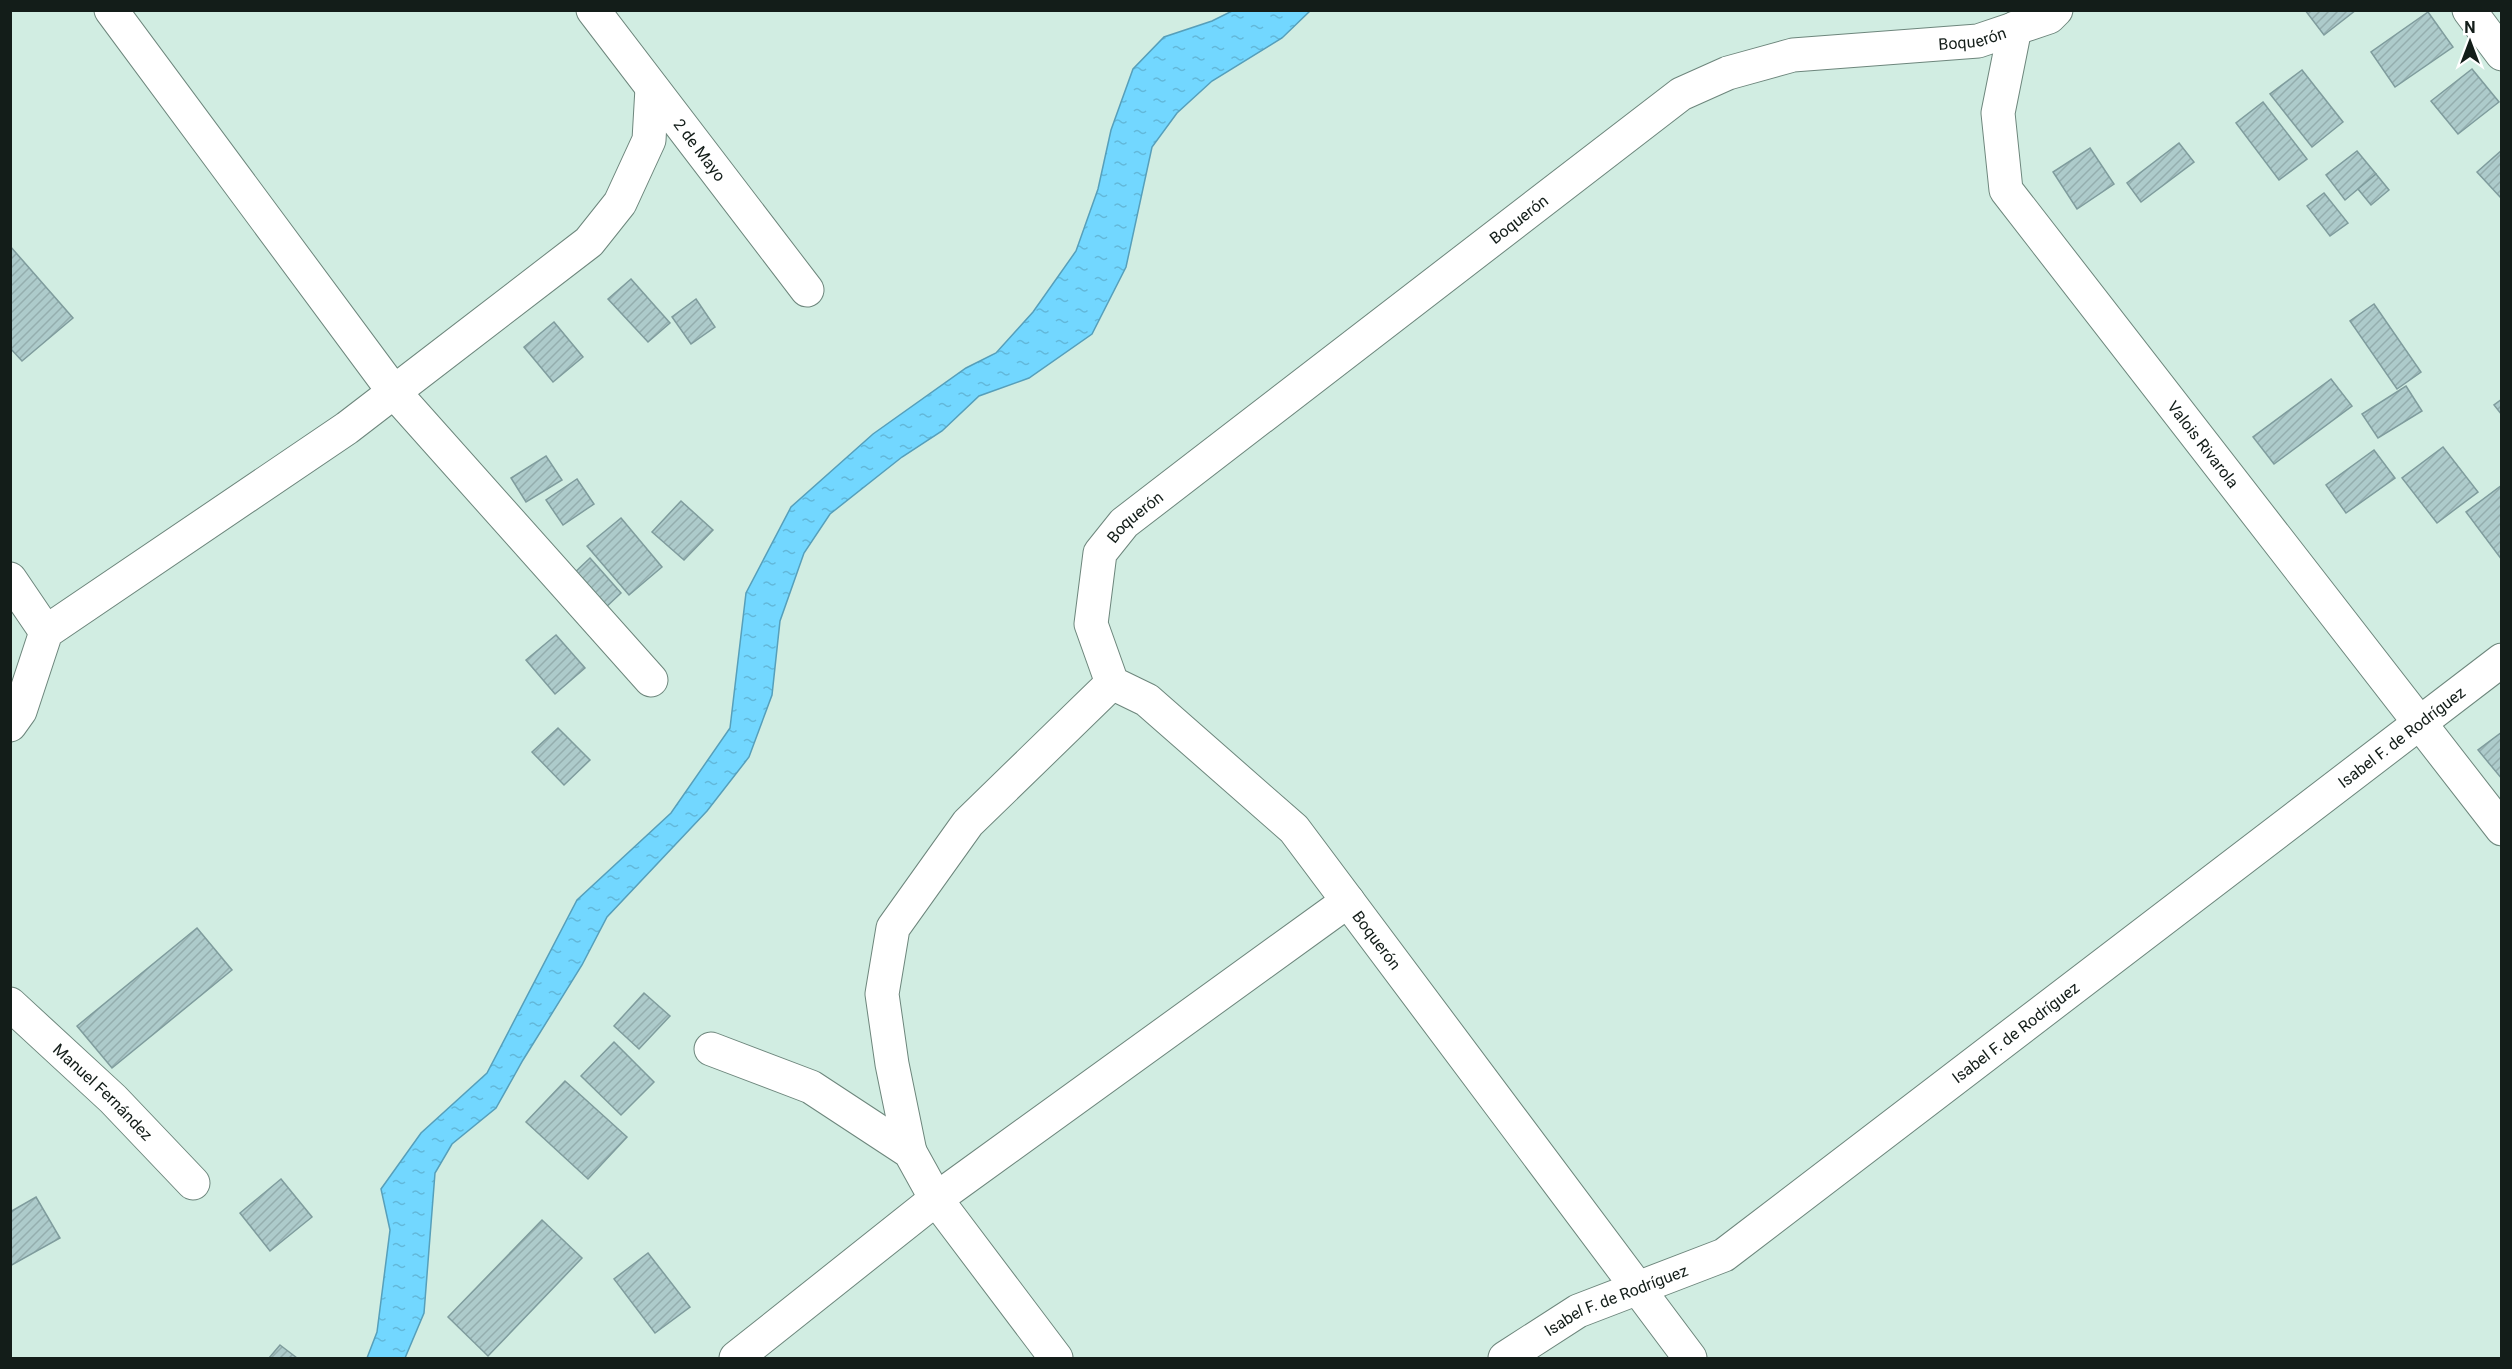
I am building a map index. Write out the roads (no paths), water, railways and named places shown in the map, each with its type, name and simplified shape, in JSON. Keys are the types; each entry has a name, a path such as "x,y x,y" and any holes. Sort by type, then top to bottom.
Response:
{"street":[{"path":"111,10 394,392 651,680"},
{"name":"2 de Mayo","path":"592,10 807,290"},
{"name":"Boquerón","path":"1690,1359 1294,829 1147,700 1112,683 1091,624 1100,553 1124,523 1681,94 1728,74 1793,55 1977,40 2049,17 2056,10"},
{"path":"2469,10 2502,54"},
{"name":"Valois Rivarola","path":"2015,28 1998,113 2006,190 2502,829"},
{"path":"10,725 20,711 46,632 347,428 589,242 620,203 649,140 652,88"},
{"path":"10,579 46,632"},
{"name":"Isabel F. de Rodríguez","path":"1505,1359 1578,1311 1724,1256 2502,660"},
{"path":"1056,1359 936,1199 910,1152 891,1064 882,994 893,928 968,823 1112,683"},
{"path":"736,1359 936,1199 1348,901"},
{"name":"Manuel Fernández","path":"10,1004 113,1099 193,1183"},
{"path":"711,1049 812,1087 910,1152"}],"water":[{"path":"1234,10 1310,11 1282,38 1212,81 1177,113 1152,147 1126,267 1092,334 1029,378 979,396 942,431 902,457 830,514 804,553 780,621 772,695 749,757 707,811 607,917 582,965 496,1108 452,1144 435,1173 424,1313 405,1358 367,1358 377,1332 390,1230 381,1189 421,1133 487,1073 577,900 671,813 730,728 746,593 791,507 873,434 966,368 996,353 1033,312 1076,251 1098,189 1111,130 1133,69 1164,37 1212,21"}]}
